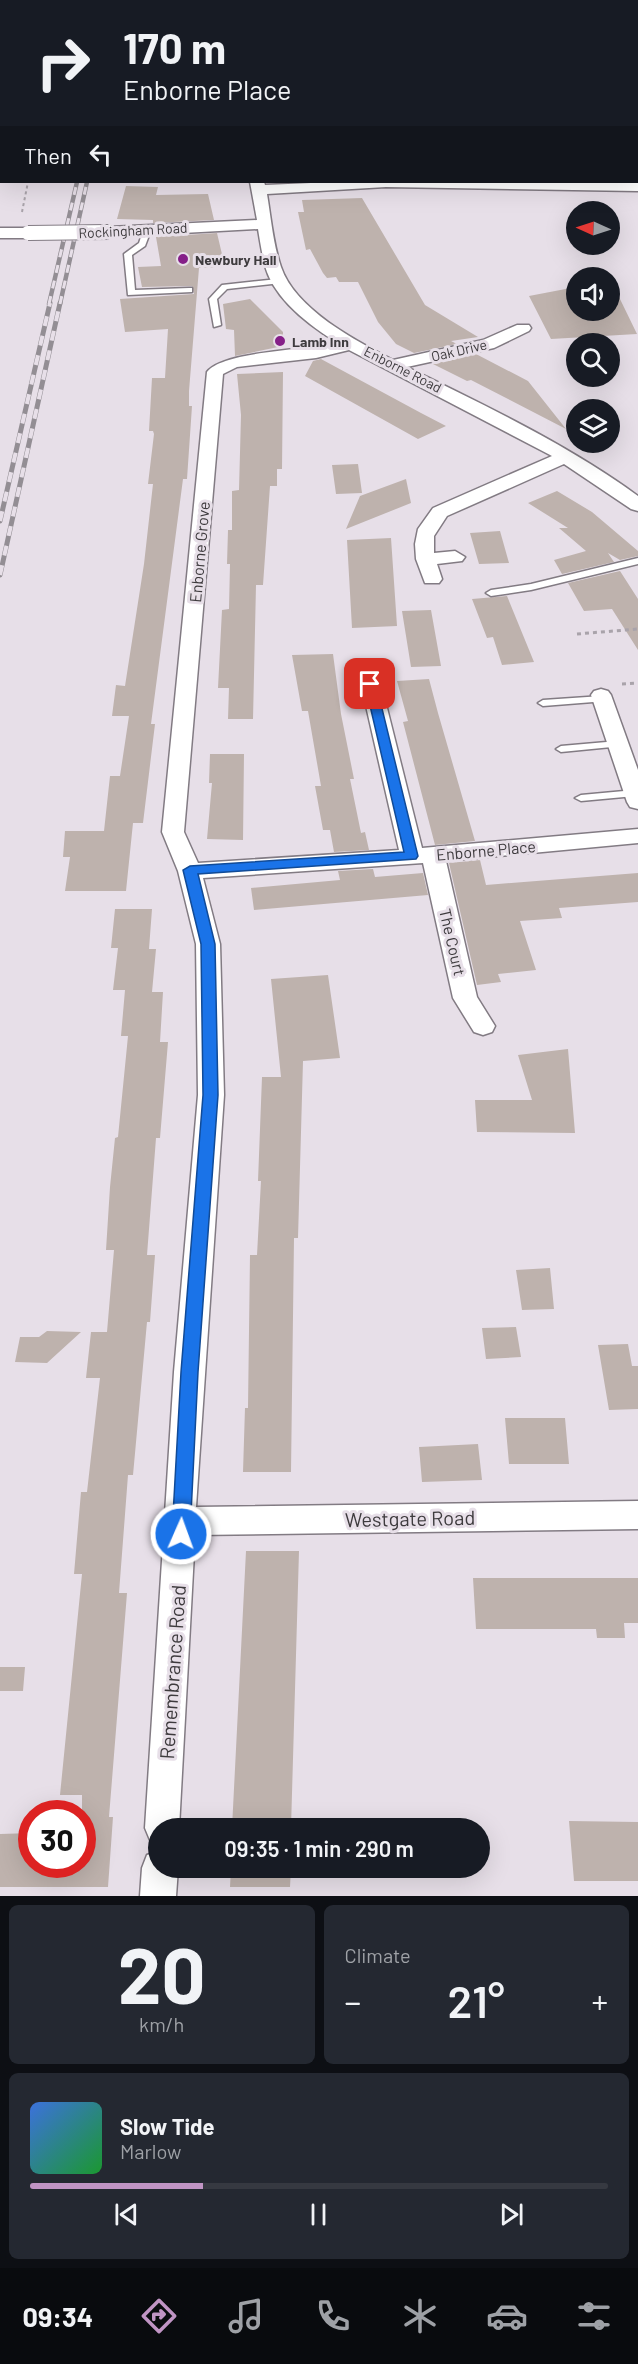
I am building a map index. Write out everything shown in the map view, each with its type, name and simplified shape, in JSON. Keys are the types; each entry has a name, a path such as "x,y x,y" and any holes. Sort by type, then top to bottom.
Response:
{"street":[{"path":"258,186 386,183 638,188"},
{"name":"Enborne Road","path":"258,186 272,262 278,281 302,307 353,344 565,457 615,487 638,505"},
{"name":"Rockingham Road","path":"0,233 109,232 265,224"},
{"name":"Oak Drive","path":"393,365 488,344 523,328"},
{"name":"Enborne Grove","path":"190,870 173,832 215,372 233,362 316,353 353,344"},
{"path":"432,579 422,542 428,525 440,512 565,457"},
{"path":"426,559 455,557"},
{"name":"The Court","path":"370,684 465,998 483,1026"},
{"path":"601,697 636,797"},
{"name":"Enborne Place","path":"190,870 422,855 638,836"},
{"name":"Remembrance Road","path":"163,1818 190,1360 211,1095 208,944 190,870"},
{"name":"Westgate Road","path":"181,1521 638,1515"},
{"path":"158,1896 159,1878"}],"lane":[{"path":"147,230 141,244 128,254 131,293 189,290"},
{"path":"217,325 213,299 225,287 278,281"},
{"path":"491,593 531,587 638,561"},
{"path":"543,703 601,697"},
{"path":"561,749 618,744"},
{"path":"581,798 636,797"}],"path":[{"path":"22,233 28,183"},
{"path":"577,634 638,629"}],"building":[{"path":"126,186 158,187 156,195 208,194 214,220 153,223 153,220 117,219"},
{"path":"362,198 425,305 478,337 451,341 457,344 414,353 396,344 378,322 358,282 339,282 336,277 327,278 310,249 306,250 298,212 304,212 302,200"},
{"path":"217,233 225,267 199,268 189,391 189,406 192,406 187,479 183,479 151,724 155,724 143,823 133,823 126,891 65,891 70,857 63,857 65,831 104,831 110,776 120,776 129,716 112,716 116,685 125,686 144,564 153,484 148,484 154,434 153,431 149,431 152,378 165,378 168,329 125,332 120,299 194,294 192,286 142,287 138,267 161,266 156,237"},
{"path":"566,289 566,321 620,321 620,299 637,334 566,333 566,338 551,339 529,296"},
{"path":"250,299 283,332 283,346 235,356 234,330 226,329 223,304"},
{"path":"476,354 528,381 566,429 471,380 467,381 433,364"},
{"path":"321,359 446,426 418,439 305,376 313,361"},
{"path":"283,372 282,469 277,469 277,486 270,486 263,585 256,585 253,719 228,719 229,688 218,688 222,610 229,609 230,564 227,564 228,530 232,530 232,491 239,490 241,415 237,374"},
{"path":"358,464 362,493 336,494 332,465"},
{"path":"406,479 411,503 346,529 360,496"},
{"path":"557,491 592,512 638,551 638,556 620,560 608,553 614,562 562,574 554,560 586,551 559,528 568,528 528,503"},
{"path":"500,531 509,563 479,564 470,533"},
{"path":"391,538 397,626 352,628 347,540"},
{"path":"620,571 638,599 638,650 612,609 584,611 568,583"},
{"path":"507,596 534,662 502,665 493,637 487,638 472,599"},
{"path":"431,610 441,666 411,667 402,611"},
{"path":"333,654 341,714 354,779 350,779 361,833 365,832 369,850 334,852 330,830 323,830 315,786 321,786 308,711 302,711 292,655"},
{"path":"429,679 475,841 435,845 403,722 408,721 397,681"},
{"path":"210,754 244,754 243,840 207,839 212,783 209,783"},
{"path":"480,860 486,885 638,873 638,902 559,908 562,918 520,921 536,970 498,974 501,982 477,985 449,863"},
{"path":"373,869 375,877 423,873 428,895 254,910 251,888 340,880 338,871"},
{"path":"115,909 152,909 149,949 156,949 152,992 163,992 160,1042 168,1042 160,1138 156,1138 147,1255 155,1255 150,1322 147,1322 133,1475 128,1475 119,1593 127,1593 109,1817 113,1817 108,1887 0,1887 0,1834 18,1833 18,1878 96,1878 96,1800 82,1800 82,1795 60,1795 82,1574 74,1574 81,1492 87,1492 100,1378 86,1378 91,1332 107,1332 114,1250 106,1250 110,1187 115,1138 118,1137 128,1036 121,1036 125,990 113,990 118,948 111,948"},
{"path":"328,975 340,1058 303,1061 298,1238 294,1238 291,1472 243,1472 245,1408 248,1408 250,1255 257,1255 261,1181 258,1181 262,1077 281,1077 271,979"},
{"path":"568,1049 575,1133 477,1132 475,1100 532,1100 518,1055"},
{"path":"550,1268 554,1309 522,1310 516,1270"},
{"path":"516,1327 521,1357 486,1359 482,1328"},
{"path":"47,1331 81,1332 47,1363 15,1362 20,1337 39,1337"},
{"path":"628,1344 632,1366 638,1366 638,1409 609,1410 598,1345"},
{"path":"505,1418 565,1418 569,1464 509,1464"},
{"path":"478,1444 482,1480 422,1482 419,1447"},
{"path":"246,1551 299,1551 291,1818 233,1818"},
{"path":"473,1578 638,1578 638,1623 624,1623 625,1638 597,1638 596,1629 476,1629"},
{"path":"0,1667 25,1667 23,1691 0,1691"},
{"path":"569,1821 638,1822 638,1881 574,1881"},
{"path":"230,1878 290,1878 290,1887 230,1887"}],"railway":[{"path":"49,304 77,183"},
{"path":"60,304 87,183"},
{"path":"0,521 50,303"},
{"path":"0,575 60,303"}],"place":[{"name":"Newbury Hall","path":"183,259"},
{"name":"Lamb Inn","path":"280,341"}],"route":[{"path":"181,1534 189,1372 211,1095 208,944 190,870 412,856 390,774 370,684"}]}
